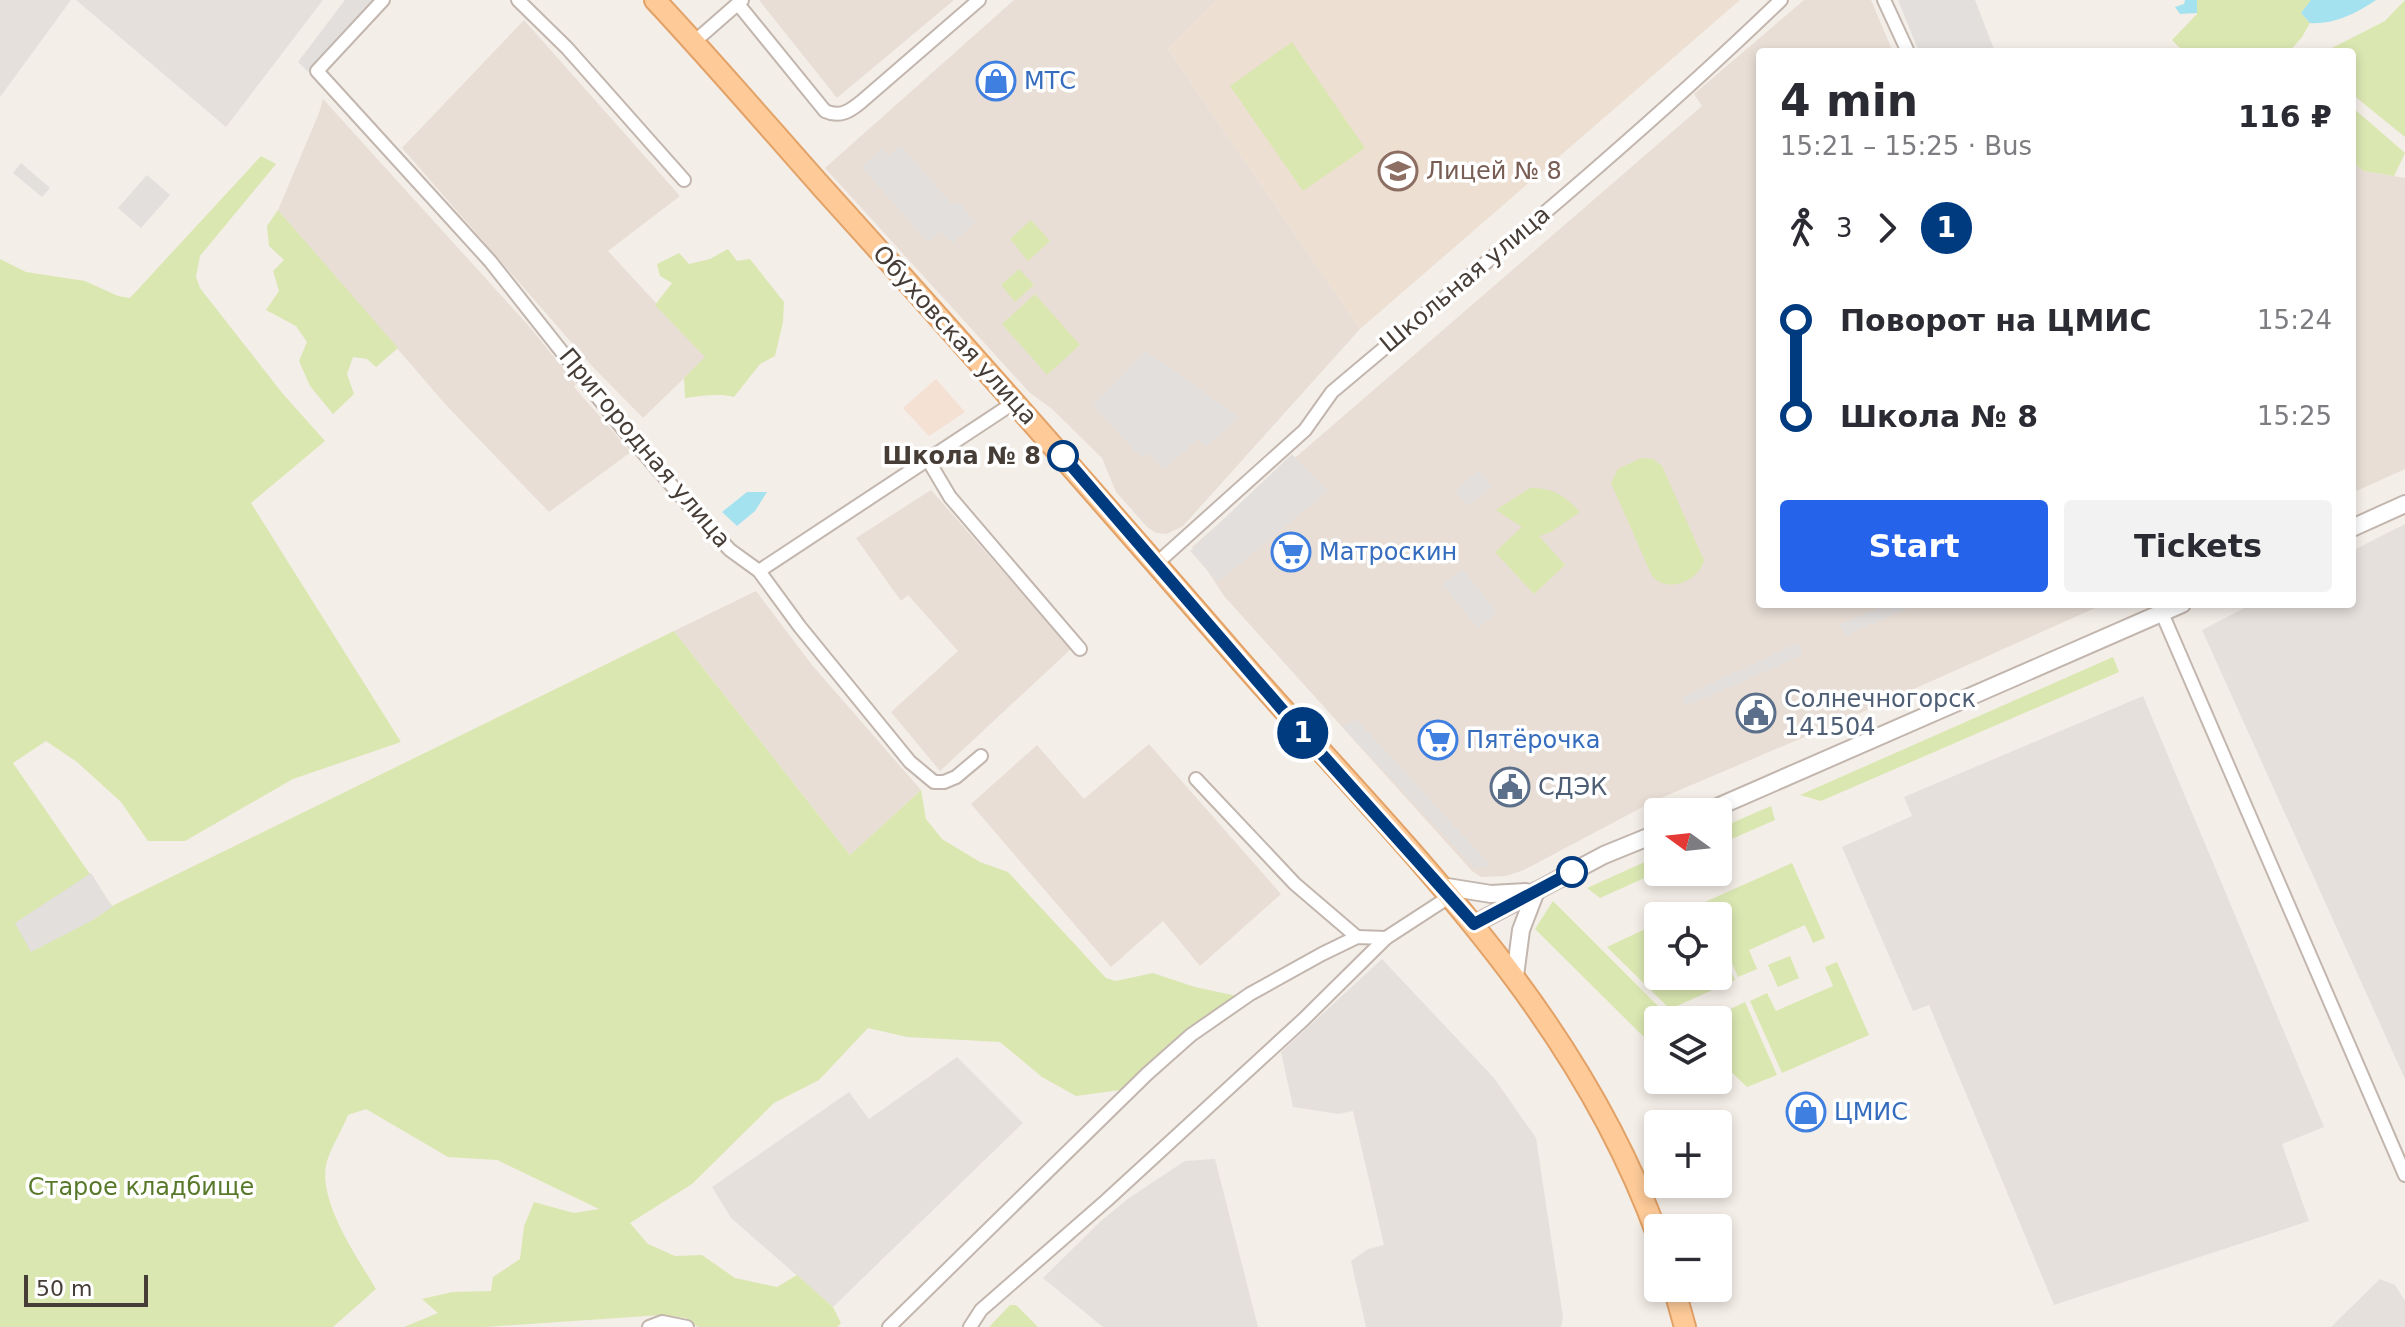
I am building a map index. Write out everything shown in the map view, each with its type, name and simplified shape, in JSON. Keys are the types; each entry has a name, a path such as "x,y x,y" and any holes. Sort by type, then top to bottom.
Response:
{"main road":[{"name":"Обуховская улица","path":"655,0 1015,402 1474,924 1515,976 1589,1087 1610,1126 1648,1214"},
{"path":"1678,1302 1685,1327"}],"street":[{"name":"Пригородная улица","path":"383,0 317,71 490,261 623,429 692,509 730,550 759,571 800,627 923,775 934,782 944,782 956,777 981,756"},
{"path":"518,0 567,48 684,180"},
{"path":"694,42 740,2 825,111 835,114 852,109 861,102 979,0"},
{"name":"Школьная улица","path":"1156,564 1305,430 1332,392 1619,148 1718,61 1781,0"},
{"path":"1884,0 1906,48"},
{"path":"759,571 1015,402"},
{"path":"928,460 950,497 1080,649"},
{"path":"2356,526 2405,504"},
{"path":"1732,800 2160,608 2405,1175"},
{"path":"1196,779 1295,884 1357,937"},
{"path":"1474,924 1604,855 1644,839"},
{"path":"970,1327 981,1310 1107,1200 1304,1019 1386,938 1445,891 1491,894 1536,891"},
{"path":"1515,976 1521,930 1536,891"},
{"path":"889,1327 1136,1084 1191,1035 1250,994 1322,954 1357,937 1386,938"},
{"path":"649,1327 662,1322 687,1327"}],"shaded area":[{"path":"0,0 71,0 0,97"},
{"path":"76,0 323,0 226,127"},
{"path":"345,0 373,0 308,72 298,62"},
{"path":"759,0 954,0 837,98"},
{"path":"1014,0 1217,0 1168,49 1360,329 1183,526 1167,534 1156,533 1147,527 1116,492 1102,458 1052,409 1029,392 825,168"},
{"name":"Лицей № 8","path":"1217,0 1740,0 1360,329 1168,49"},
{"path":"1804,0 1871,0 1891,48 1756,48 1756,608 2095,608 1661,798 1644,798 1644,806 1524,870 1506,876 1481,877 1472,871 1224,596 1192,547 1702,106 1694,94"},
{"path":"1898,0 1975,0 1993,48 1917,48"},
{"path":"524,20 680,196 608,251 706,357 643,418 591,365 402,148"},
{"path":"323,99 528,325 576,384 574,387 631,452 549,512 445,404 278,210"},
{"path":"901,146 953,205 958,202 976,222 952,243 941,231 928,242 862,167 882,149 889,156"},
{"path":"21,163 50,188 42,197 13,173"},
{"path":"2356,165 2363,171 2405,178 2405,469 2356,491"},
{"path":"147,175 170,195 141,228 118,208"},
{"path":"1146,351 1239,417 1206,447 1198,439 1163,469 1149,453 1142,458 1093,405"},
{"path":"936,379 965,412 929,436 903,408"},
{"path":"1292,454 1328,491 1218,582 1190,551"},
{"path":"1478,470 1492,486 1469,506 1455,491"},
{"path":"931,490 1071,649 940,771 891,712 958,651 908,595 901,601 856,538"},
{"path":"2405,524 2405,1079 2202,630 2244,608 2356,608 2356,549"},
{"path":"1462,569 1497,612 1478,628 1443,585"},
{"path":"756,591 812,665 921,790 850,855 674,631"},
{"path":"1878,608 1908,608 1845,636 1840,624"},
{"path":"1798,643 1803,655 1686,706 1682,697"},
{"name":"ЦМИС","path":"2143,696 2324,1127 2282,1144 2309,1221 2054,1305 1929,1005 1913,1011 1842,847 1912,816 1904,797"},
{"path":"1356,719 1490,865 1476,869 1342,726"},
{"path":"1149,744 1281,894 1200,966 1163,921 1111,967 971,804 1037,745 1084,799"},
{"path":"91,873 112,907 31,952 15,923"},
{"path":"1382,959 1494,1078 1536,1138 1563,1317 1561,1327 1366,1327 1351,1261 1368,1249 1384,1245 1353,1111 1338,1114 1293,1107 1281,1052"},
{"path":"957,1057 1023,1123 833,1307 731,1218 712,1187 849,1092 869,1119"},
{"path":"1215,1159 1258,1327 1103,1327 1043,1278 1129,1198 1185,1161"},
{"path":"2380,1279 2395,1285 2405,1301 2405,1327 2331,1327"}],"green space":[{"path":"2197,0 2311,0 2301,13 2310,23 2292,48 2180,48 2172,40 2197,14"},
{"path":"2405,0 2405,137 2356,97 2356,48 2332,48 2385,21"},
{"path":"1292,42 1365,148 1303,191 1230,86"},
{"path":"2356,110 2405,153 2394,176 2363,171 2356,165"},
{"name":"Старое кладбище","path":"261,156 276,164 200,256 196,277 200,288 283,394 325,441 251,503 401,742 293,779 185,841 148,841 121,802 77,762 46,741 13,763 112,906 674,631 850,855 921,790 926,819 942,839 980,862 1008,872 1106,978 1116,981 1153,973 1195,987 1237,996 1185,1031 1120,1090 1076,1096 1042,1077 1000,1042 907,1037 868,1028 819,1080 774,1103 692,1184 630,1223 648,1244 675,1256 702,1255 735,1278 777,1287 797,1275 833,1307 841,1323 837,1327 698,1327 686,1318 661,1315 486,1327 404,1327 438,1313 422,1299 452,1292 491,1291 493,1277 520,1259 524,1226 534,1202 574,1213 599,1209 497,1160 448,1157 366,1109 348,1115 329,1155 325,1176 327,1193 340,1227 376,1289 333,1327 0,1327 0,259 26,272 85,281 130,298"},
{"path":"278,210 398,348 376,367 367,359 353,357 347,374 354,394 333,414 310,386 299,361 307,342 296,326 266,310 279,291 273,271 284,260 269,246 267,226"},
{"path":"1031,220 1050,241 1028,261 1010,239"},
{"path":"728,249 737,261 750,259 784,302 775,356 760,364 734,397 685,398 684,378 705,357 655,305 672,283 660,276 657,264 679,253 689,264 710,259"},
{"path":"1019,269 1034,285 1015,302 1001,285"},
{"path":"1035,294 1080,345 1047,375 1002,324"},
{"path":"1641,458 1653,459 1662,466 1704,560 1696,574 1682,583 1666,584 1652,576 1611,483 1618,469"},
{"path":"1530,488 1558,494 1580,512 1551,532 1539,536 1565,565 1534,594 1495,552 1522,527 1496,510"},
{"path":"2113,657 2119,672 1821,801 1800,795"},
{"path":"1771,806 1775,820 1732,839 1732,823"},
{"path":"1644,862 1644,878 1600,898 1587,888"},
{"path":"1792,863 1825,938 1813,943 1805,925 1749,950 1757,969 1738,977 1732,963 1732,902 1705,902"},
{"path":"1553,901 1658,1006 1644,1006 1644,1037 1535,929"},
{"path":"1644,930 1644,983 1607,947"},
{"path":"1790,956 1799,978 1778,987 1768,965"},
{"path":"1837,962 1869,1035 1782,1073 1750,1001 1767,993 1776,1011 1833,986 1825,967"},
{"path":"1651,990 1713,990 1677,1006 1667,1006"},
{"path":"1745,1002 1777,1075 1747,1087 1732,1073 1732,1008"},
{"path":"1010,1305 1016,1305 1038,1327 989,1327"}],"water":[{"path":"2185,0 2197,0 2197,13 2180,14 2175,7 2184,4"},
{"path":"2311,0 2376,0 2344,17 2310,23 2301,13"},
{"path":"747,492 767,492 755,511 737,526 722,512"}],"bus line":[{"name":"1","path":"1063,456 1292,721 1474,924 1572,872"}],"place":[{"name":"МТС","path":"996,81"},
{"name":"Лицей № 8","path":"1398,171"},
{"name":"Школа № 8","path":"1063,456"},
{"name":"Матроскин","path":"1291,552"},
{"name":"Солнечногорск 141504","path":"1756,713"},
{"name":"Пятёрочка","path":"1438,740"},
{"name":"СДЭК","path":"1510,787"},
{"name":"ЦМИС","path":"1806,1112"}]}
